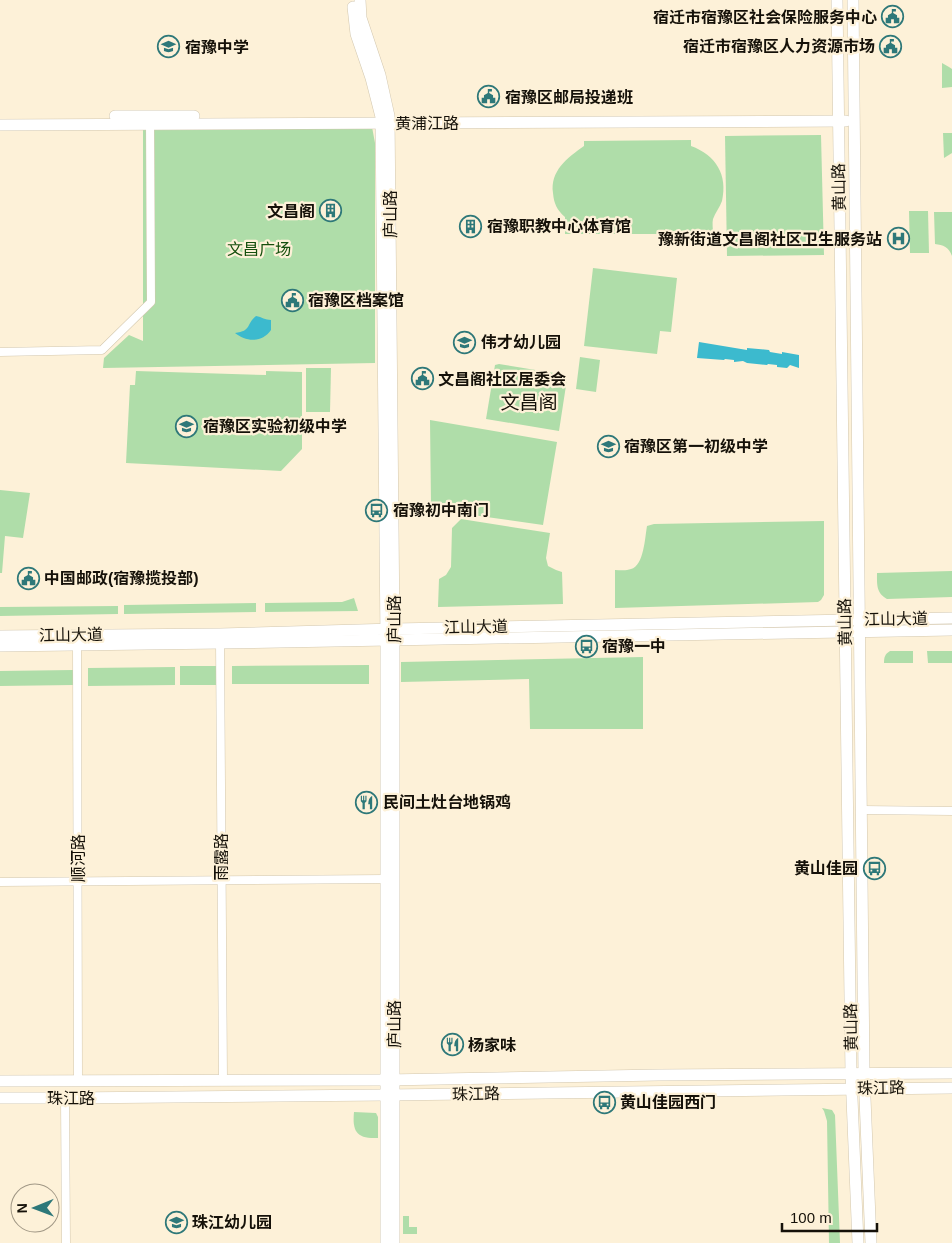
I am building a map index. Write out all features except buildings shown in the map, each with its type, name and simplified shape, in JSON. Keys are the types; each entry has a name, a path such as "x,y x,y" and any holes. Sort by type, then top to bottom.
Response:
{"street":[{"name":"庐山路","path":"352,0 356,34 385,120"},
{"name":"庐山路","path":"360,0 361,18 380,75 385,120 383,478 390,634 390,1095 386,1243"},
{"name":"黄山路","path":"837,0 851,1074 858,1243"},
{"name":"黄山路","path":"853,0 864,1074 871,1243"},
{"name":"黄浦江路","path":"0,119 385,120 854,117"},
{"name":"黄浦江路","path":"0,125 150,120"},
{"path":"0,352 102,350 151,302 150,120"},
{"name":"江山大道","path":"0,646 77,640 845,626 952,618"},
{"name":"江山大道","path":"860,625 952,630"},
{"name":"庐山路","path":"390,634 386,879 390,1080"},
{"name":"江山大道","path":"0,636 77,640"},
{"name":"雨露路","path":"220,638 222,1080"},
{"name":"顺河路","path":"77,640 78,1080"},
{"path":"862,810 952,811"},
{"path":"0,882 386,879"},
{"name":"珠江路","path":"0,1081 390,1080 952,1073"},
{"path":"711,1075 711,1091"},
{"path":"633,1076 633,1091"},
{"path":"460,1078 460,1094"},
{"name":"珠江路","path":"0,1098 952,1088"},
{"name":"庐山路","path":"390,1095 394,1243"},
{"path":"65,1098 66,1243"}],"green space":[{"path":"942,63 952,69 952,87 942,88"},
{"name":"文昌广场","path":"372,127 375,143 375,363 103,368 104,358 129,335 143,341 143,128"},
{"path":"943,133 952,133 952,153 944,158"},
{"path":"821,135 824,255 727,256 725,136"},
{"path":"691,140 691,146 707,155 718,167 723,183 722,201 713,219 713,234 565,234 565,217 556,207 553,197 554,178 566,160 584,146 584,141"},
{"path":"909,211 928,211 929,253 910,253"},
{"path":"934,212 952,212 952,256 945,247 935,244"},
{"path":"593,268 677,278 671,332 660,331 657,354 584,346"},
{"path":"580,357 600,360 596,392 576,389"},
{"path":"499,364 566,375 559,431 486,419 495,365"},
{"path":"306,368 331,368 330,412 306,412"},
{"path":"136,371 266,375 266,371 302,372 302,449 281,471 126,463 130,385 135,385"},
{"path":"430,420 557,442 543,525 465,514 465,509 431,504"},
{"path":"0,490 30,493 23,538 5,536 2,573 0,573"},
{"path":"461,519 550,533 546,558 548,566 562,572 563,604 438,607 439,579 446,575 451,567 452,528"},
{"path":"824,521 824,595 818,602 615,608 615,570 629,570 639,563 647,526 654,524"},
{"path":"952,571 952,597 887,599 883,597 878,588 877,573"},
{"path":"354,598 358,611 265,612 265,603 342,602"},
{"path":"256,603 256,612 124,614 124,605"},
{"path":"118,606 118,614 0,616 0,607"},
{"path":"890,651 913,651 913,663 884,663 885,656"},
{"path":"927,651 952,651 952,663 928,663"},
{"path":"643,657 643,729 530,729 529,679 401,682 401,662"},
{"path":"369,665 369,684 232,684 232,666"},
{"path":"180,666 216,666 216,685 180,685"},
{"path":"175,667 175,685 88,686 88,668"},
{"path":"73,670 73,685 0,686 0,671"},
{"path":"822,1108 832,1110 835,1115 840,1243 829,1243 827,1121"},
{"path":"354,1112 376,1113 378,1117 378,1138 365,1137 357,1133 354,1125"},
{"path":"403,1216 409,1216 409,1227 417,1227 417,1234 403,1234"}],"water":[{"path":"256,316 271,320 271,330 267,334 254,340 244,338 235,333 244,331"},
{"path":"699,342 747,350 747,348 769,350 770,352 782,354 782,352 799,355 799,368 790,365 787,368 743,361 734,362 734,360 725,359 697,358"}],"place":[{"name":"宿迁市宿豫区社会保险服务中心","path":"893,17"},
{"name":"宿迁市宿豫区人力资源市场","path":"891,46"},
{"name":"宿豫中学","path":"169,47"},
{"name":"宿豫区邮局投递班","path":"489,97"},
{"name":"文昌阁","path":"331,211"},
{"name":"宿豫职教中心体育馆","path":"471,226"},
{"name":"豫新街道文昌阁社区卫生服务站","path":"898,239"},
{"name":"宿豫区档案馆","path":"292,300"},
{"name":"伟才幼儿园","path":"465,342"},
{"name":"文昌阁社区居委会","path":"422,379"},
{"name":"宿豫区实验初级中学","path":"187,426"},
{"name":"宿豫区第一初级中学","path":"608,446"},
{"name":"宿豫初中南门","path":"377,510"},
{"name":"中国邮政(宿豫揽投部)","path":"28,578"},
{"name":"宿豫一中","path":"586,646"},
{"name":"民间土灶台地锅鸡","path":"367,802"},
{"name":"黄山佳园","path":"874,868"},
{"name":"杨家味","path":"452,1045"},
{"name":"黄山佳园西门","path":"604,1102"},
{"name":"珠江幼儿园","path":"176,1222"}],"district":[{"name":"文昌阁","path":"529,402"}]}
